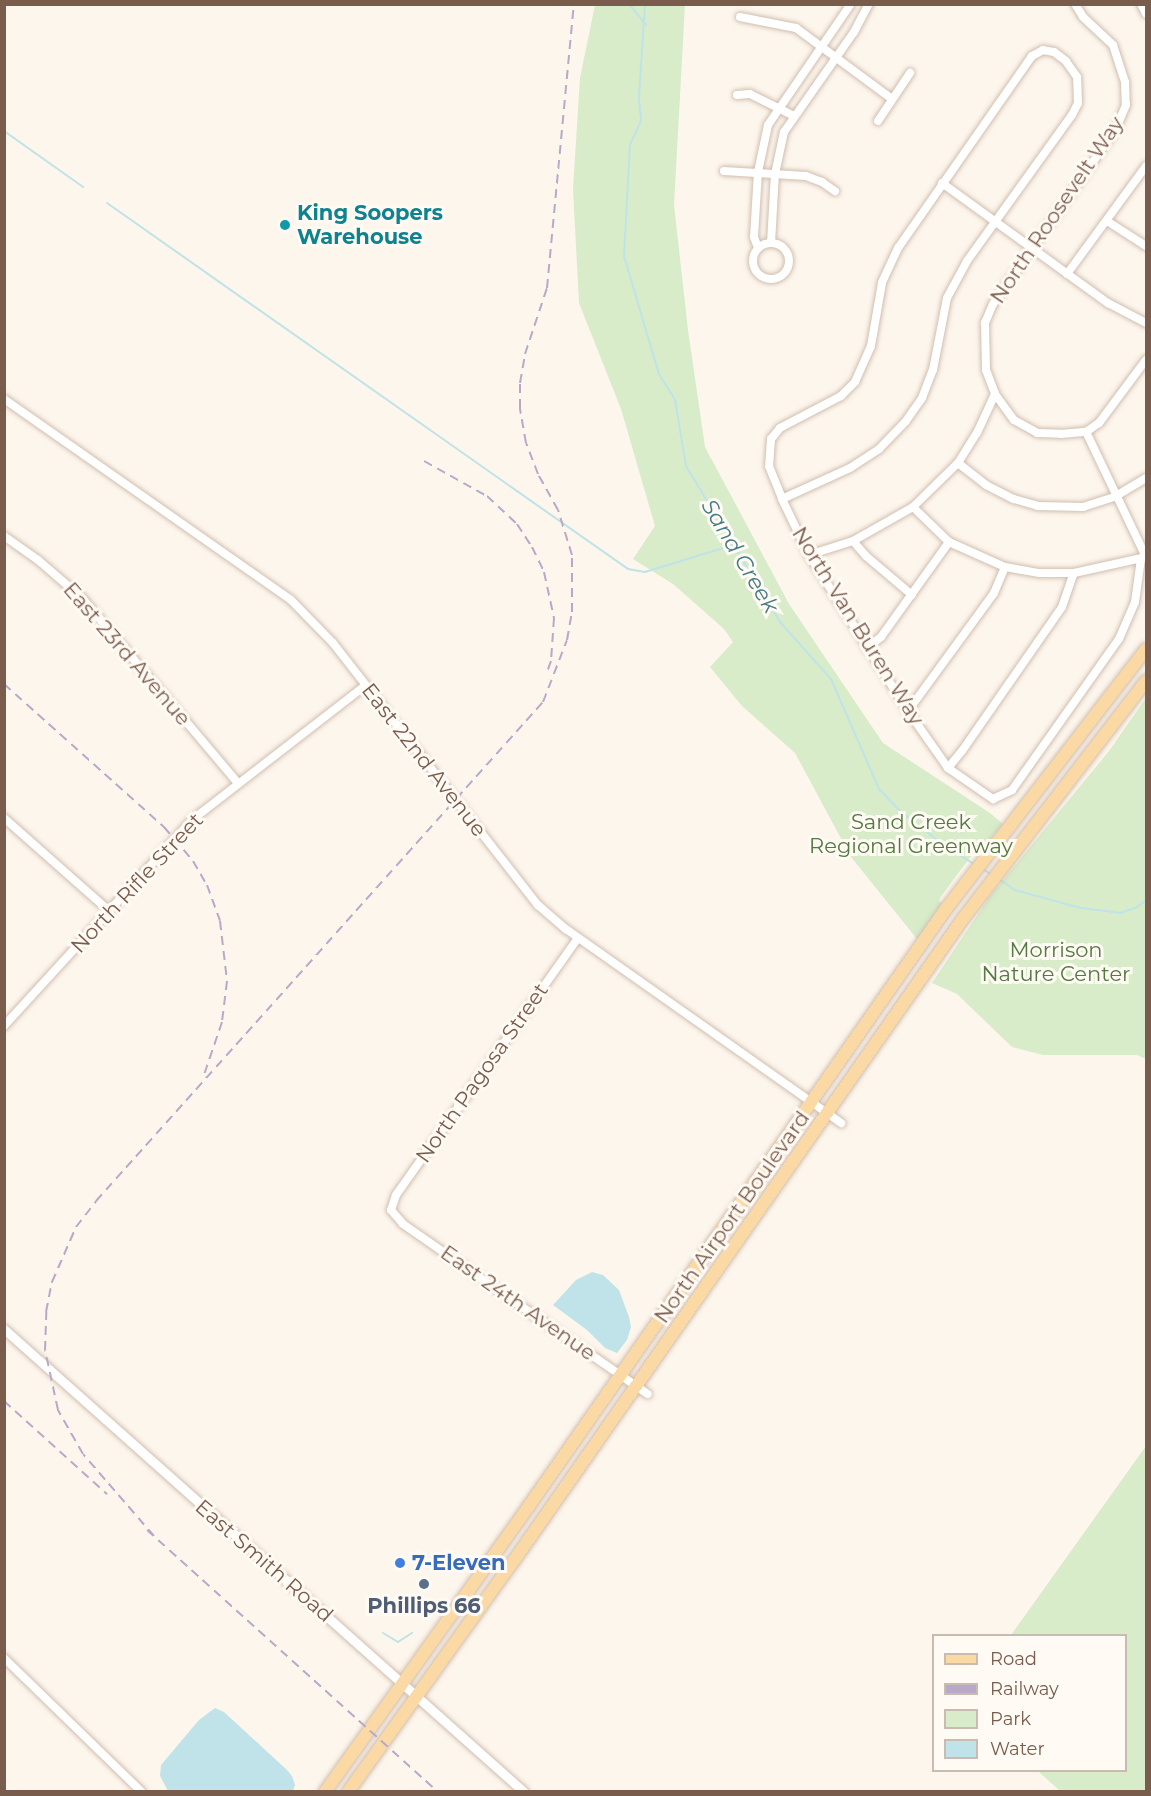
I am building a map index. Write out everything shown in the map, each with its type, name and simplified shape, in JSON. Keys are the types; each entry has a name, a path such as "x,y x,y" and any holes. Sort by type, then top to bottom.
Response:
{"main road":[{"name":"North Airport Boulevard","path":"325,1791 621,1375 946,909 1146,649"},
{"name":"North Airport Boulevard","path":"348,1791 962,920 1146,681"}],"street":[{"path":"758,248 754,237 758,172 768,125 851,4"},
{"path":"771,243 775,174 784,132 866,14 869,4"},
{"name":"North Roosevelt Way","path":"995,394 987,370 985,323 993,304 1116,129 1125,105 1125,82 1113,45 1083,16 1075,4"},
{"path":"1144,5 1146,14"},
{"path":"740,17 796,28 892,99"},
{"name":"North Van Buren Way","path":"995,223 1072,115 1078,103 1077,77 1066,61 1054,52 1043,50 1032,56 898,248 882,283 871,346 855,382 841,396 780,428 771,439 768,451 769,466 782,499 809,555 908,711 948,768 993,798 1012,790 1119,639 1135,602 1144,558"},
{"path":"878,121 910,73"},
{"path":"737,95 750,94 794,116"},
{"path":"1067,274 1146,167"},
{"path":"724,171 806,176 822,182 835,191"},
{"path":"942,183 1108,303 1146,322"},
{"path":"1107,221 1146,246"},
{"path":"782,499 850,468 879,449 906,421 922,398 933,370 946,298 967,261 995,223"},
{"path":"771,243 784,248 789,261 784,274 778,278 761,277 754,268 754,254 758,248 771,243"},
{"path":"809,555 853,541 912,507 958,464 977,433 995,394 1014,420 1037,433 1086,432 1100,423 1146,360"},
{"name":"East 22nd Avenue","path":"4,399 291,600 321,628 530,896 578,938 841,1123"},
{"path":"912,507 949,542 1005,567 1039,573 1074,573 1144,558 1086,432"},
{"path":"958,464 986,485 1014,499 1038,506 1083,507 1116,496 1146,478"},
{"name":"East 23rd Avenue","path":"4,536 38,560 82,598 238,783"},
{"path":"853,541 866,556 912,595"},
{"path":"867,648 881,637 949,542"},
{"path":"908,711 994,593 1005,567"},
{"path":"948,768 963,751 1062,607 1074,573"},
{"name":"North Rifle Street","path":"4,1026 174,838 238,783 366,685"},
{"path":"4,818 108,910"},
{"name":"North Pagosa Street","path":"391,1210 396,1195 578,938"},
{"name":"East 24th Avenue","path":"391,1210 404,1224 648,1394"},
{"name":"East Smith Road","path":"4,1329 310,1603 525,1791"},
{"path":"4,1658 142,1791"}],"green space":[{"name":"Sand Creek Regional Greenway","path":"595,5 685,5 674,205 688,330 705,447 789,604 883,743 990,813 1003,824 987,843 983,841 959,872 940,898 939,901 942,903 917,939 851,857 795,753 742,706 710,667 733,642 724,629 673,584 633,559 655,526 621,409 579,303 573,189 580,78"},
{"name":"Morrison Nature Center","path":"1146,698 1146,1059 1137,1055 1043,1055 1012,1047 957,994 932,983 990,896 1109,751"},
{"path":"1146,1446 1146,1791 1060,1791 1039,1772 1127,1772 1127,1634 1012,1634"}],"water":[{"path":"592,1272 603,1275 619,1290 629,1317 631,1327 627,1340 617,1353 605,1348 587,1330 553,1305 576,1280"},
{"path":"215,1708 224,1712 287,1770 295,1785 293,1791 168,1791 160,1776 161,1765 199,1720"}],"waterway":[{"path":"629,4 646,25"},
{"name":"Sand Creek","path":"645,4 639,98 641,121 630,145 624,256 659,374 675,400 686,466 780,622 831,679 879,789 901,812 945,846 974,864"},
{"path":"4,131 83,187"},
{"path":"107,203 628,569 645,572 733,545"},
{"name":"Sand Creek","path":"981,868 992,875"},
{"name":"Sand Creek","path":"999,879 1015,890 1081,908 1120,913 1137,907 1146,900"},
{"path":"383,1633 398,1642 412,1633"}],"railway":[{"path":"154,1536 83,1454 58,1410 45,1350 46,1312 52,1282 76,1227 96,1201 543,702 567,640 572,612 572,555 558,510 538,474 526,443 520,408 520,383 525,354 547,288 574,4"},
{"path":"424,461 487,496 517,524 532,547 544,572 554,618 551,661 547,672"},
{"path":"4,684 164,827 193,861 207,885 220,921 227,981 222,1022 204,1075"},
{"path":"4,1401 107,1494"},
{"path":"147,1530 438,1792"}],"place":[{"name":"King Soopers Warehouse","path":"285,225"},
{"name":"7-Eleven","path":"400,1563"},
{"name":"Phillips 66","path":"424,1584"}]}
